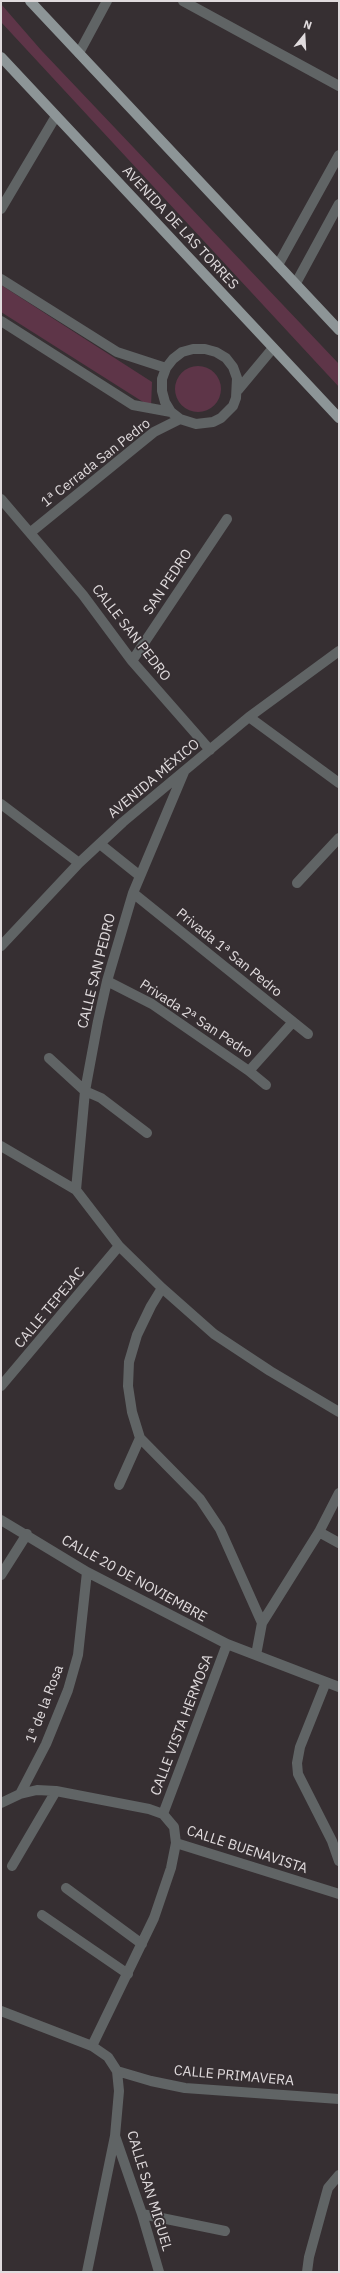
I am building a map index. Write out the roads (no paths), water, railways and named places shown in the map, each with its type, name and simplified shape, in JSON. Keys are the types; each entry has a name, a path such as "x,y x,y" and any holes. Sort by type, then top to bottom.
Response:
{"main road":[{"path":"30,1 339,330"},
{"name":"AVENIDA DE LAS TORRES","path":"1,57 339,418"}],"street":[{"path":"79,53 107,1"},
{"path":"183,1 339,86"},
{"path":"1,209 56,116"},
{"path":"278,265 339,155"},
{"path":"296,284 336,216 339,204"},
{"path":"1,279 117,352 166,368"},
{"path":"1,321 132,405 171,412"},
{"path":"238,390 273,348"},
{"path":"194,349 211,350 226,358 233,367 237,378 238,390 233,406 221,418 213,422 196,424 180,419 171,412 165,402 162,391 162,379 166,368 173,359 182,352 194,349"},
{"name":"1ª Cerrada San Pedro","path":"31,532 154,432 180,419"},
{"name":"CALLE SAN PEDRO","path":"1,499 31,532 83,595 132,661 210,750"},
{"name":"SAN PEDRO","path":"132,661 227,518"},
{"name":"AVENIDA MÉXICO","path":"1,946 100,844 249,717 339,651"},
{"path":"249,717 339,783"},
{"name":"CALLE SAN PEDRO","path":"76,1190 85,1091 107,981 133,893 185,770"},
{"path":"1,804 79,864"},
{"path":"298,883 339,838"},
{"path":"100,844 140,876"},
{"name":"Privada 1ª San Pedro","path":"133,893 292,1023 308,1034"},
{"name":"Privada 2ª San Pedro","path":"107,981 152,1004 249,1071 266,1085"},
{"path":"249,1071 292,1023"},
{"path":"49,1058 85,1091 101,1098 147,1133"},
{"path":"1,1146 76,1190 119,1246 162,1288 214,1334 270,1371 339,1412"},
{"name":"CALLE TEPEJAC","path":"2,1382 71,1305 119,1246"},
{"path":"162,1288 151,1306 137,1335 129,1362 128,1386 132,1412 140,1438 200,1499 220,1529 262,1623"},
{"path":"119,1485 140,1438"},
{"path":"256,1655 262,1623 319,1532 339,1493"},
{"name":"CALLE 20 DE NOVIEMBRE","path":"1,1520 27,1534 88,1572 227,1644 339,1687"},
{"path":"319,1532 339,1543"},
{"path":"1,1576 27,1534"},
{"name":"1ª de la Rosa","path":"20,1794 46,1744 68,1690 78,1655 88,1572"},
{"name":"CALLE VISTA HERMOSA","path":"163,1814 227,1644"},
{"path":"326,1682 300,1747 297,1763 298,1774 332,1841 339,1861"},
{"path":"1,1803 20,1794 37,1790 56,1791 149,1809 163,1814"},
{"path":"12,1866 56,1791"},
{"name":"CALLE BUENAVISTA","path":"163,1814 174,1827 176,1843 339,1894"},
{"path":"92,2046 142,1944 171,1868 176,1843"},
{"path":"66,1888 142,1944"},
{"path":"42,1915 128,1974"},
{"path":"1,2011 92,2046 108,2057 117,2071"},
{"name":"CALLE PRIMAVERA","path":"117,2071 185,2088 339,2099"},
{"name":"CALLE SAN MIGUEL","path":"117,2071 119,2091 115,2136 142,2214 159,2272"},
{"path":"87,2272 115,2136"},
{"path":"307,2272 328,2188 339,2175"},
{"path":"142,2214 225,2231"}]}
